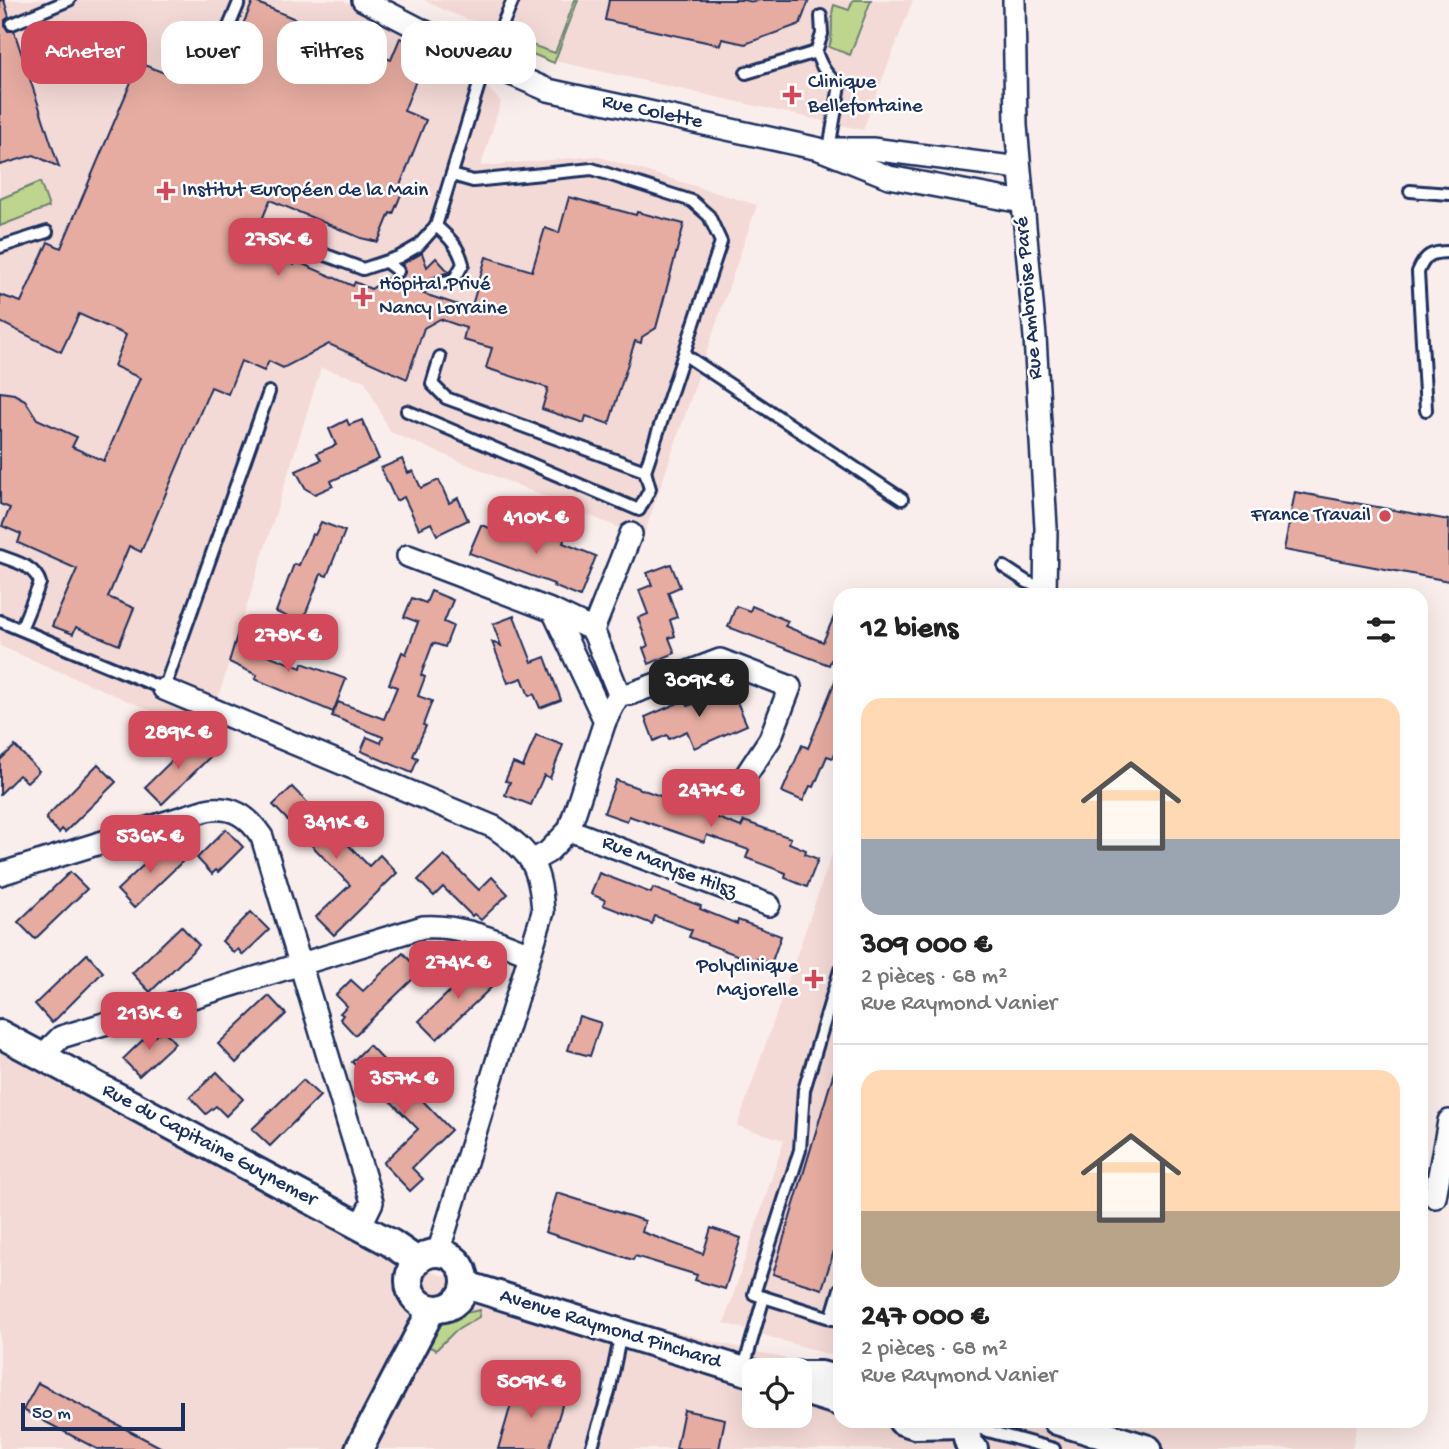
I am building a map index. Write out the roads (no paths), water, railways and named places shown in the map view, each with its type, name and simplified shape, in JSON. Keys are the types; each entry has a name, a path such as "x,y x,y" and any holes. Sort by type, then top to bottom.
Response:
{"street":[{"name":"Rue Colette","path":"363,0 404,21"},
{"name":"Rue Ambroise Paré","path":"1014,0 1019,168 1035,337 1046,528 1045,588"},
{"name":"Rue Colette","path":"534,84 548,90 824,149 889,177 1022,202"},
{"name":"Rue Colette","path":"824,149 872,149 1019,168"},
{"path":"593,630 631,534"},
{"path":"408,556 553,611 593,630 619,694 606,721 569,830 548,852 532,861"},
{"path":"553,611 606,721"},
{"path":"619,694 630,694 720,660 790,687 770,739 735,792"},
{"path":"164,689 494,827 514,841 532,861 541,881 543,912 428,1257 410,1274 410,1288 416,1301 432,1309 441,1310 453,1306 462,1297 466,1285 462,1267 456,1259 428,1257"},
{"path":"0,874 206,810 231,810 243,815 253,824 262,837 372,1202 360,1227"},
{"name":"Rue Maryse Hilsz","path":"569,830 769,905"},
{"path":"41,1057 61,1037 423,927 442,925 530,954"},
{"name":"Rue du Capitaine Guynemer","path":"0,1034 360,1227 391,1243 428,1257"},
{"path":"1435,1197 1449,1121"},
{"name":"Avenue Raymond Pinchard","path":"466,1285 742,1371"},
{"path":"359,1449 432,1309"},
{"path":"812,1375 833,1378"},
{"path":"812,1393 833,1400"},
{"path":"965,1428 969,1444 974,1449"},
{"path":"1080,1428 1147,1449"}],"lane":[{"path":"12,24 69,0"},
{"path":"232,21 240,0"},
{"path":"504,21 513,0"},
{"path":"821,16 822,34 816,52 822,67 832,80 840,85 824,149"},
{"path":"746,73 816,52"},
{"path":"307,248 363,270 418,246 436,226 479,84"},
{"path":"407,411 639,510 650,489 645,471 721,243 709,216 692,201 592,169 473,181 452,175"},
{"path":"1410,191 1449,194"},
{"path":"436,226 454,243 463,264 454,280 436,284"},
{"path":"0,247 47,232"},
{"path":"1426,410 1418,272 1424,258 1434,252 1449,252"},
{"path":"386,262 398,271"},
{"path":"685,355 902,499"},
{"path":"440,357 432,384 446,398 645,471"},
{"path":"0,621 164,689 269,391"},
{"path":"0,556 33,569 40,583 21,629"},
{"path":"1004,567 1038,588"},
{"path":"833,993 804,1090 800,1150 754,1294 833,1319"},
{"path":"752,1358 764,1297"},
{"path":"591,1449 609,1392 621,1333"},
{"path":"983,1428 1054,1449"}],"place":[{"name":"Clinique Bellefontaine","path":"792,95"},
{"name":"Institut Européen de la Main","path":"166,191"},
{"name":"Hôpital Privé Nancy Lorraine","path":"363,297"},
{"name":"France Travail","path":"1385,516"},
{"name":"Polyclinique Majorelle","path":"814,979"}]}
